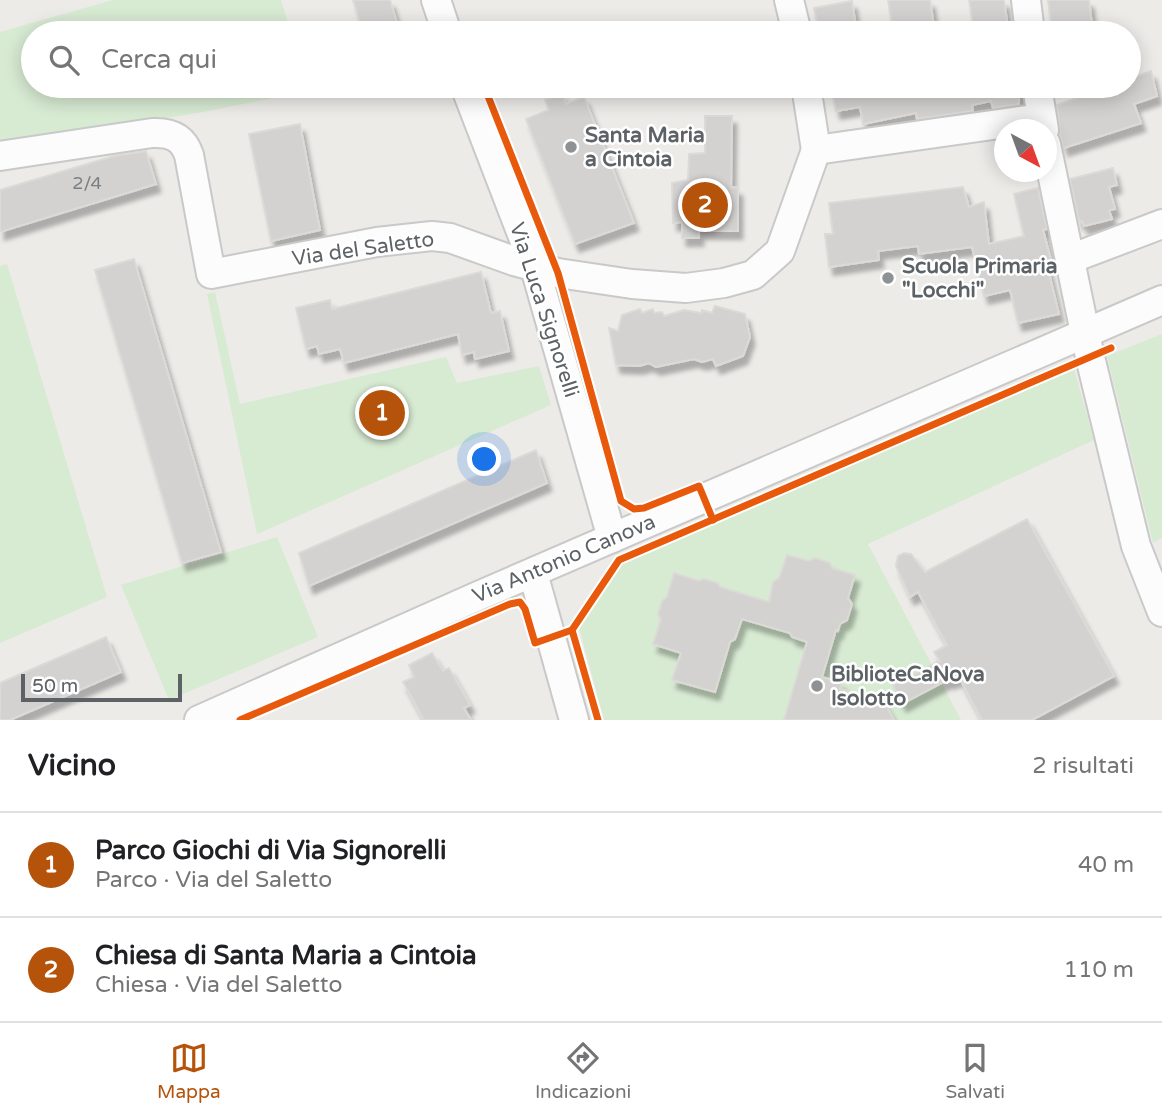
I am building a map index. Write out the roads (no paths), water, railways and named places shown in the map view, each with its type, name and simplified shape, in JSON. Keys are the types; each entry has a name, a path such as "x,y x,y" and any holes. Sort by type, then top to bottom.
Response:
{"street":[{"path":"436,0 443,21"},
{"path":"789,0 794,21"},
{"path":"1026,0 1029,21"},
{"name":"Via Luca Signorelli","path":"470,98 535,268 612,538"},
{"path":"808,98 816,150 994,135"},
{"path":"1039,98 1042,119"},
{"name":"Via del Saletto","path":"0,156 152,133 169,134 179,139 189,155 211,274 377,242 432,236 450,238 535,268 632,284 686,288 724,283 753,275 780,251 816,150"},
{"path":"1054,182 1085,334 1136,546 1162,612"},
{"path":"1069,259 1162,224"},
{"name":"Via Antonio Canova","path":"199,720 1162,300"},
{"path":"533,573 574,720"}],"place":[{"name":"Santa Maria a Cintoia","path":"571,147"},
{"name":"Chiesa di Santa Maria a Cintoia","path":"705,205"},
{"name":"Scuola Primaria \"Locchi\"","path":"888,278"},
{"name":"Parco Giochi di Via Signorelli","path":"382,413"},
{"name":"BiblioteCaNova Isolotto","path":"817,686"}]}
